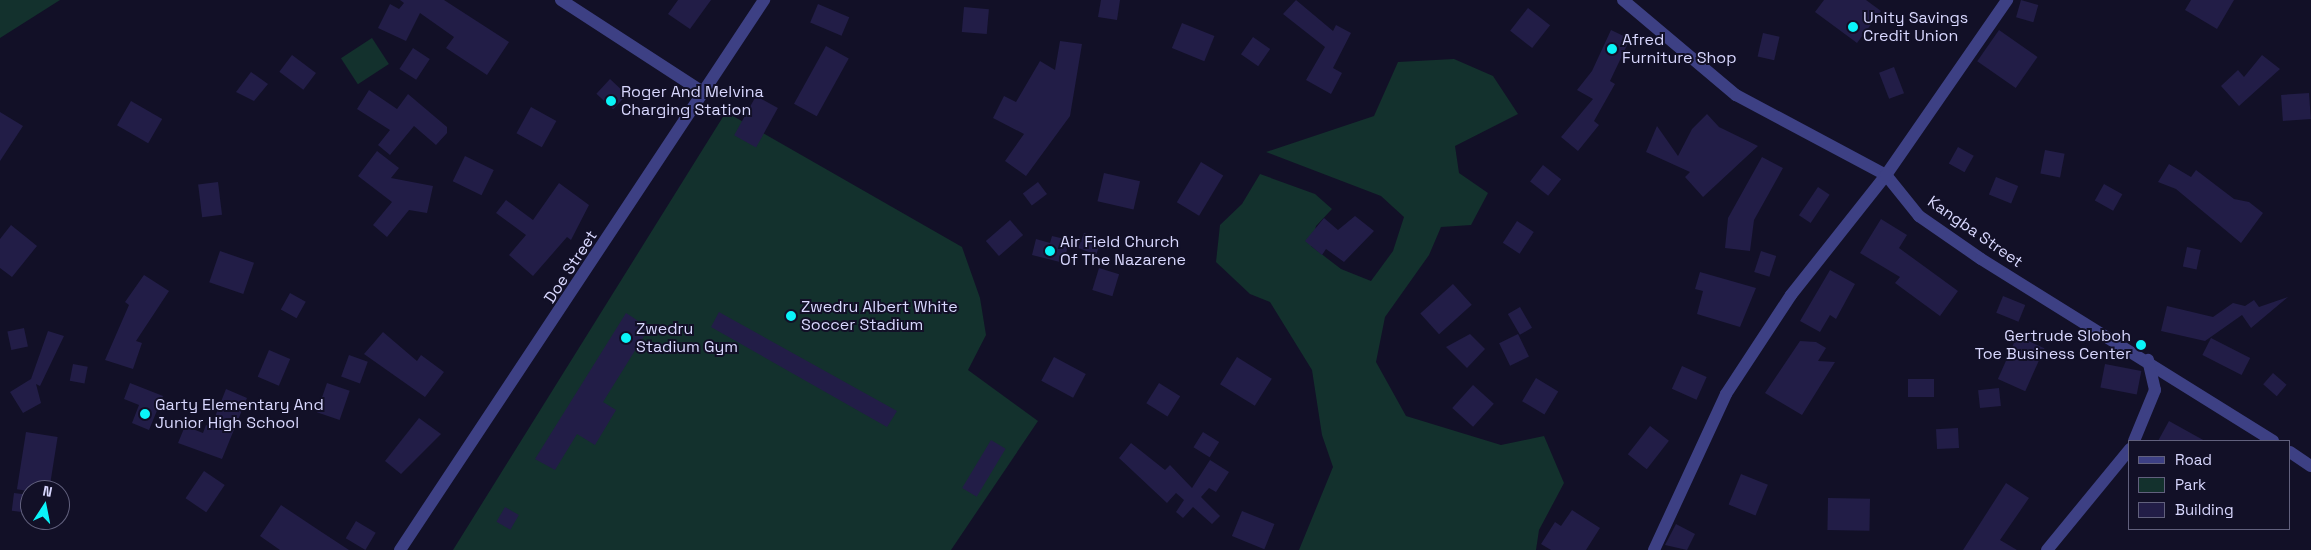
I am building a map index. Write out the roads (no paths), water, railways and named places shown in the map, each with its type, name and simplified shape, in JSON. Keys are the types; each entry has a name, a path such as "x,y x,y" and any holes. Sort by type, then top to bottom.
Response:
{"street":[{"path":"561,0 704,93"},
{"name":"Doe Street","path":"400,550 764,0"},
{"name":"Kangba Street","path":"1624,0 1736,95 1886,175 1919,216 2271,440"},
{"path":"1654,550 1726,394 1791,295 1886,175 2007,0"},
{"path":"2134,440 2155,390 2148,360"},
{"path":"2047,550 2128,451"},
{"path":"2291,453 2311,466"}],"place":[{"name":"Unity Savings Credit Union","path":"1853,27"},
{"name":"Afred Furniture Shop","path":"1612,49"},
{"name":"Roger And Melvina Charging Station","path":"611,101"},
{"name":"Air Field Church Of The Nazarene","path":"1050,251"},
{"name":"Zwedru Albert White Soccer Stadium","path":"791,316"},
{"name":"Zwedru Stadium Gym","path":"626,338"},
{"name":"Gertrude Sloboh Toe Business Center","path":"2141,345"},
{"name":"Garty Elementary And Junior High School","path":"145,414"}]}
